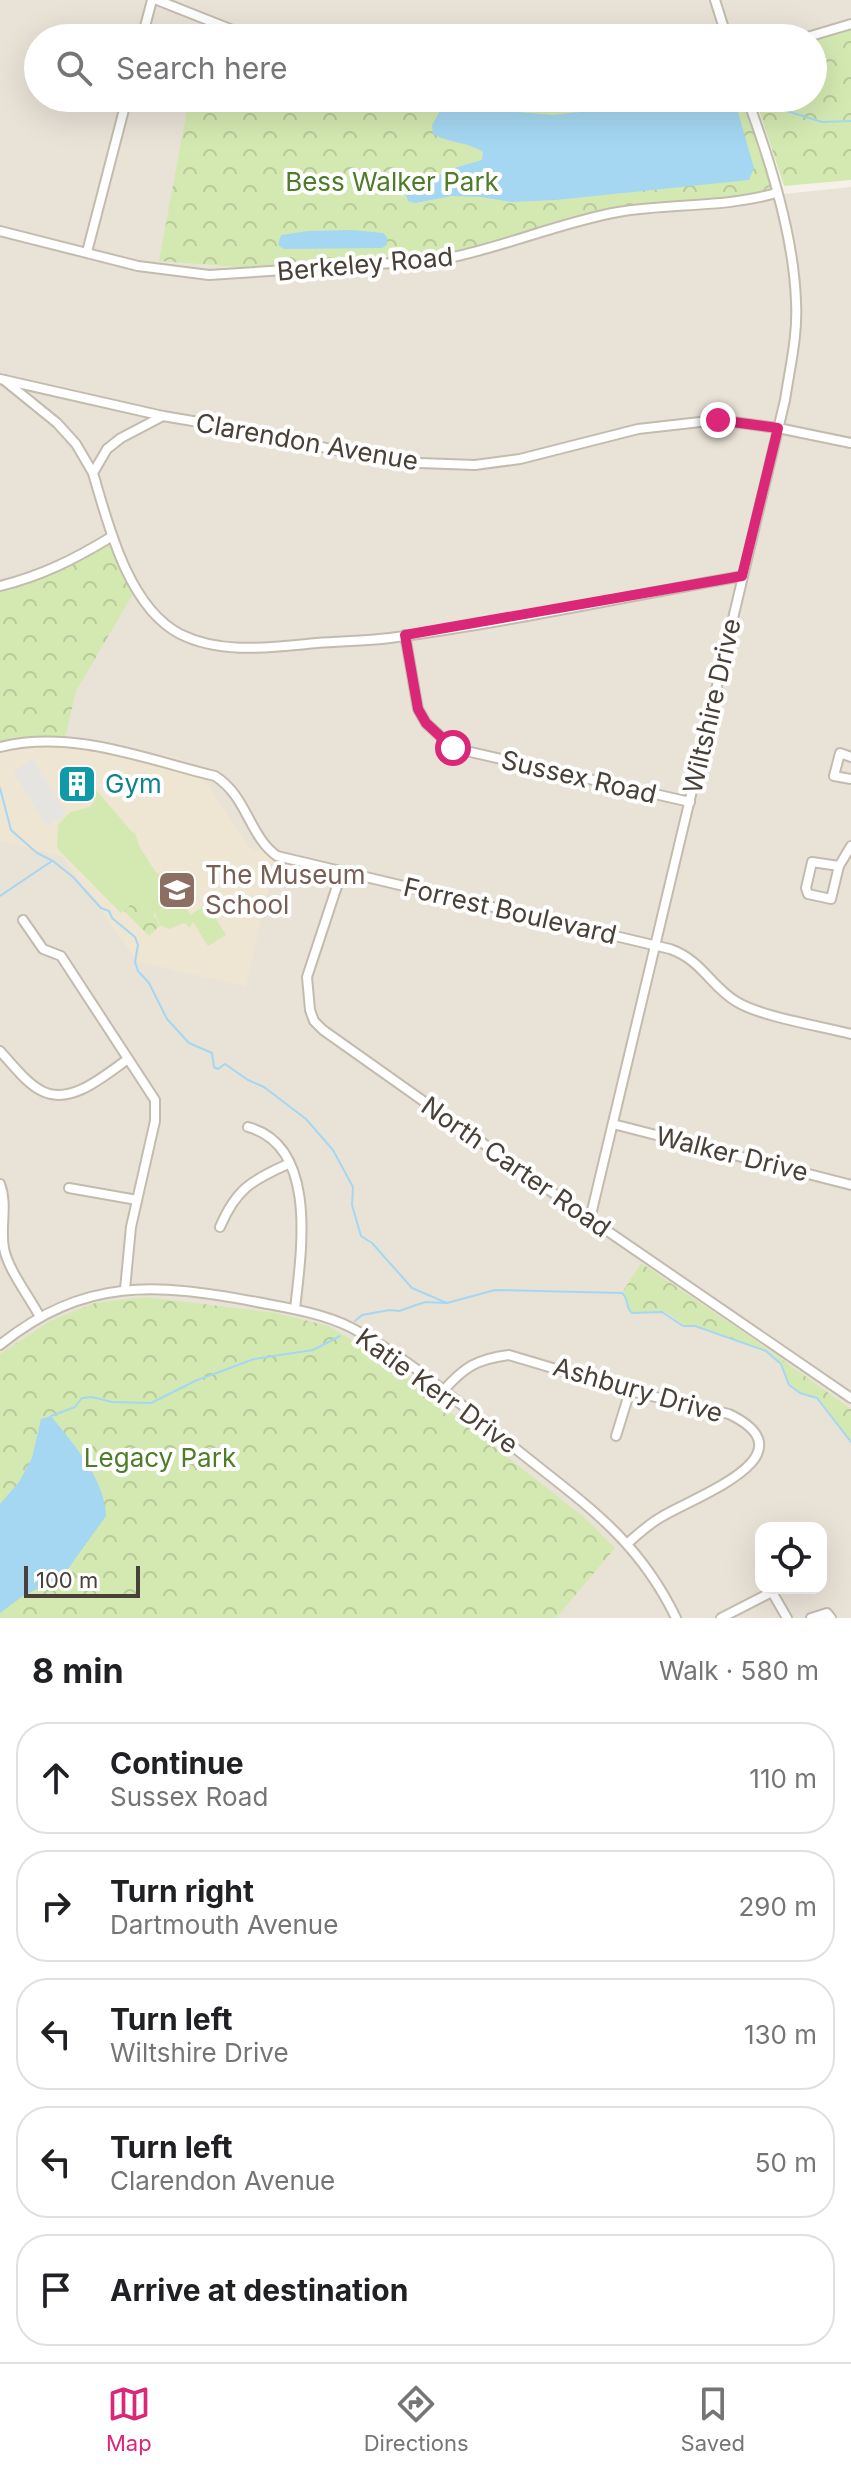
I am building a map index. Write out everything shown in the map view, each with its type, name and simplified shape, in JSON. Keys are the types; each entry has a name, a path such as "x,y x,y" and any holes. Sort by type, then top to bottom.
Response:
{"street":[{"path":"146,24 154,0 217,24"},
{"path":"715,0 723,24"},
{"path":"827,31 851,24"},
{"path":"87,252 123,112"},
{"name":"Wiltshire Drive","path":"590,1219 778,428 796,335 793,263 751,112"},
{"name":"Berkeley Road","path":"0,231 138,266 209,275 397,264 465,255 593,217 730,202 776,193"},
{"path":"2,379 57,423 76,444 93,473 111,537 131,580 159,619 180,634 227,647 260,648 405,635 742,576"},
{"name":"Clarendon Avenue","path":"2,379 163,416 241,429 392,462 475,465 520,459 638,429 718,420 851,443"},
{"path":"37,407 42,388"},
{"path":"93,473 114,443 163,416"},
{"path":"0,586 68,563 111,537"},
{"name":"Sussex Road","path":"405,635 418,709 426,723 453,748 690,802"},
{"name":"Forrest Boulevard","path":"0,747 37,740 62,741 215,776 236,794 275,855 657,945 693,960 724,994 747,1007 851,1034"},
{"path":"851,757 840,753 834,776 851,779"},
{"path":"839,866 812,862 806,888 808,894 831,899 839,866 851,846"},
{"name":"North Carter Road","path":"342,871 307,977 314,1021 590,1219 851,1398"},
{"path":"23,920 43,949 61,956 155,1100 155,1121 131,1227 125,1289"},
{"path":"0,1051 40,1090 54,1095 76,1092 128,1059"},
{"name":"Walker Drive","path":"613,1124 851,1185"},
{"path":"248,1127 262,1131 277,1143 298,1182 302,1205 295,1309"},
{"path":"220,1227 228,1207 241,1190 257,1178 288,1164"},
{"path":"0,1184 5,1200 4,1253 40,1317"},
{"path":"69,1188 137,1200"},
{"name":"Katie Kerr Drive","path":"0,1345 40,1317 85,1298 144,1287 295,1309 347,1325 375,1341 443,1391 602,1518 628,1543 660,1587 676,1618"},
{"name":"Ashbury Drive","path":"443,1391 471,1364 509,1355 742,1420 758,1439 758,1456 748,1469 661,1517 628,1543"},
{"path":"616,1436 630,1391"},
{"path":"721,1618 772,1592 787,1618"},
{"path":"811,1618 827,1613 831,1618"}],"shaded area":[{"path":"0,0 851,0 851,23 827,32 827,24 213,24 206,21 205,24 24,24 24,112 187,112 160,261 258,269 418,269 627,210 851,187 851,1618 0,1618"},
{"name":"The Museum School","path":"47,736 175,756 196,767 250,848 275,857 246,987 137,961 62,857 0,841 0,746"},
{"path":"33,759 66,814 47,826 13,772"}],"green space":[{"path":"851,22 851,180 784,186 760,112 827,112 827,32"},
{"name":"Bess Walker Park","path":"186,112 753,112 777,196 627,210 418,269 258,269 159,261"},
{"path":"110,544 133,594 76,691 65,739 47,736 0,746 0,586 20,582"},
{"path":"97,791 135,833 139,846 155,871 180,892 190,915 207,904 226,935 208,946 193,922 190,928 184,923 169,929 160,925 151,903 142,894 121,913 57,848 58,825 70,812 90,807 95,800 89,797"},
{"path":"142,893 156,905 154,915 160,925 149,936 124,911"},
{"path":"641,1263 851,1409 851,1442 817,1398 800,1393 789,1384 775,1357 757,1347 684,1325 664,1312 629,1311 622,1293"},
{"name":"Legacy Park","path":"145,1297 276,1313 328,1326 396,1366 585,1518 615,1548 556,1618 0,1618 0,1354 50,1321 95,1303"}],"water":[{"path":"439,112 553,115 580,112 738,112 754,168 749,180 556,200 511,202 452,196 415,203 408,201 405,192 408,186 482,160 483,152 433,134 432,125"},
{"path":"352,230 383,233 387,237 387,245 382,248 284,249 278,245 281,235"},
{"path":"51,1416 94,1476 106,1516 63,1576 23,1596 0,1613 0,1504 19,1482 32,1458 41,1419"}],"waterway":[{"path":"790,112 822,122 851,121"},
{"path":"0,788 11,830 37,853 73,877 101,908 109,911 112,918 135,937 138,971 149,983 167,1019 189,1043 212,1053 214,1067 218,1069 225,1064 264,1087 306,1119 333,1150 353,1187 352,1205 361,1236 372,1243 412,1288 447,1303"},
{"path":"0,896 52,861"},
{"path":"355,1321 362,1315 399,1311 425,1302 447,1303 495,1290 622,1293 632,1313 662,1312 683,1326 695,1326 766,1351 781,1364 789,1385 800,1393 817,1398 851,1442"},
{"path":"51,1416 75,1407 82,1398 151,1403 195,1381 254,1359 313,1350 340,1336"}],"place":[{"name":"Gym","path":"77,784"},
{"name":"The Museum School","path":"177,890"}],"route":[{"path":"453,748 426,723 418,709 405,635 742,576 778,428 718,420"}]}
